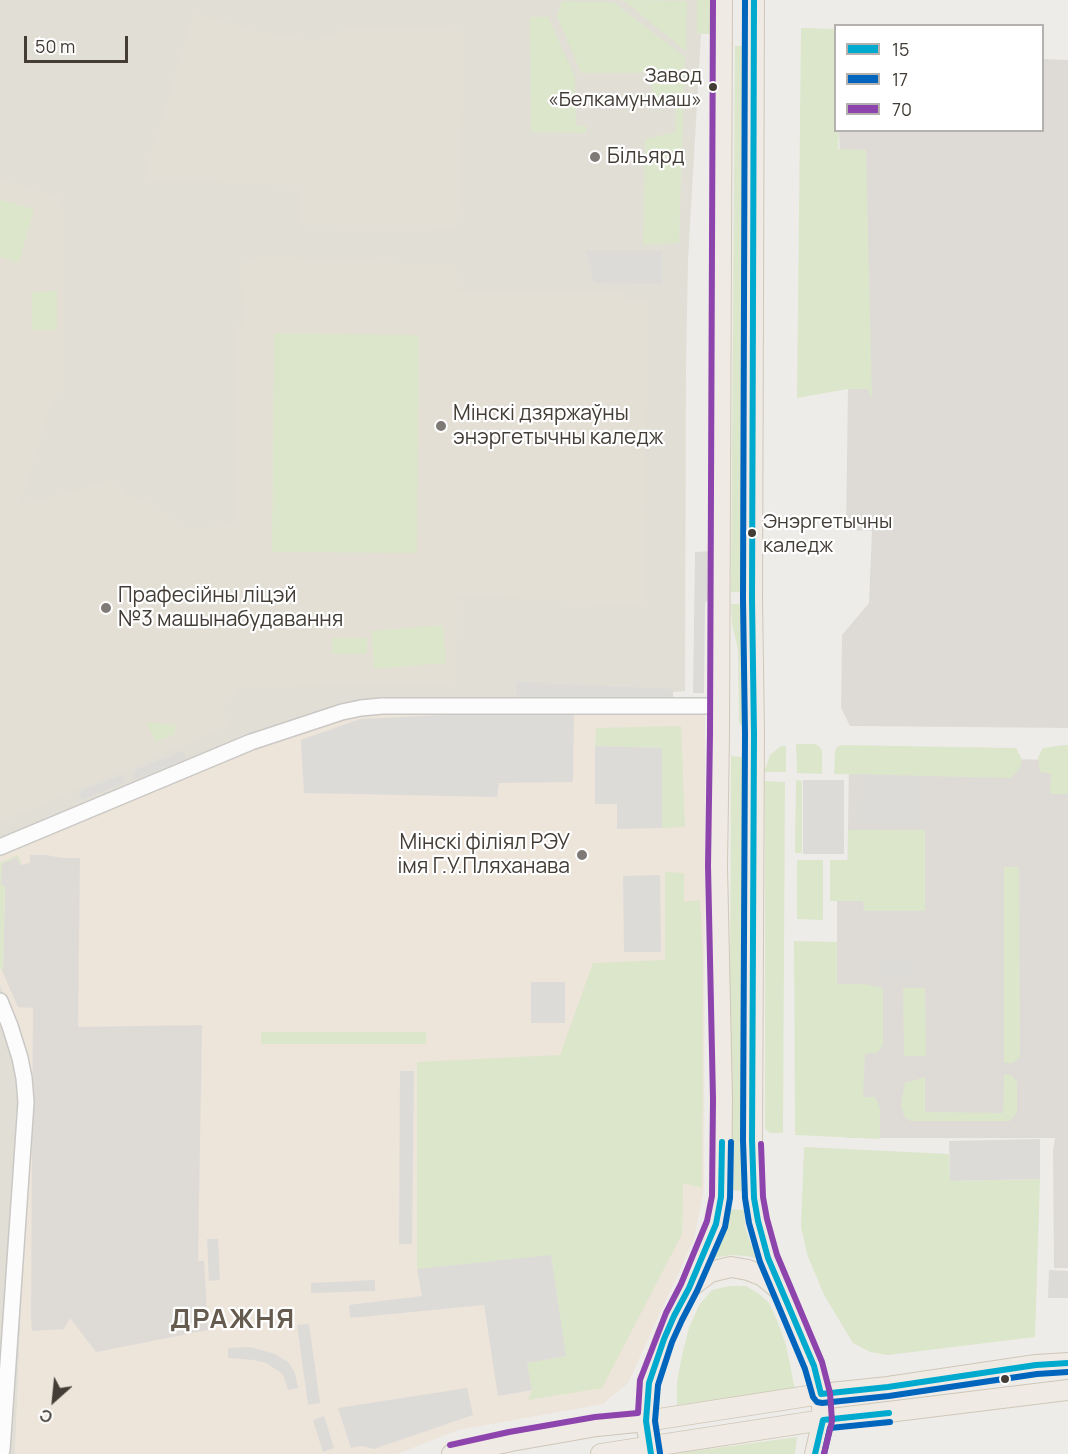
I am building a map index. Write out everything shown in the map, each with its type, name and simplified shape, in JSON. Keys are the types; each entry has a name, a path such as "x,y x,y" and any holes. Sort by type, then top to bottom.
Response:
{"main road":[{"path":"650,1450 646,1421 650,1383 674,1316 689,1288 716,1224 721,1197 722,1087 717,866 722,0"},
{"path":"754,0 752,599 754,744 752,1140 754,1198 768,1258 814,1366 821,1395 823,1420 815,1454"},
{"path":"689,1288 710,1272 731,1268 748,1270 763,1276 781,1291"},
{"path":"452,1454 597,1426 888,1388 1036,1365 1068,1363"},
{"path":"601,1454 650,1450 823,1420 1068,1389"}],"street":[{"path":"0,847 251,741 361,708 382,706 718,706"},
{"path":"0,1001 20,1058 26,1102 1,1450"}],"shaded area":[{"path":"0,0 703,0 688,261 685,691 582,700 0,841"},
{"path":"194,13 259,32 316,41 349,28 463,32 464,78 457,226 301,225 301,186 146,178"},
{"path":"1044,59 1068,60 1068,728 850,726 841,708 842,635 869,603 872,531 846,530 848,389 839,132 1044,132"},
{"name":"Мінскі дзяржаўны энэргетычны каледж","path":"0,180 59,197 63,209 64,390 53,397 20,505 114,480 129,497 153,504 184,529 236,525 236,327 243,326 241,265 257,256 456,266 458,291 623,292 624,300 647,300 645,605 458,595 455,682 240,688 221,709 229,725 0,822"},
{"path":"586,251 662,251 662,284 594,283"},
{"path":"713,551 713,595 705,603 704,693 693,693 695,552"},
{"path":"516,682 673,689 673,702 516,699"},
{"path":"608,704 608,715 644,715 645,706 705,710 704,1188 694,1239 628,1383 603,1404 458,1430 397,1454 15,1454 29,1116 29,1058 0,984 0,838 195,760 365,707"},
{"path":"574,709 573,782 499,783 497,797 304,793 301,740 360,719"},
{"path":"595,746 662,748 662,828 617,829 617,804 595,804"},
{"path":"183,751 186,759 132,780 135,770"},
{"path":"849,757 1068,760 1068,1268 1054,1268 1053,1151 1055,1138 847,1138 845,984 837,984 837,901 847,901"},
{"path":"859,774 921,776 919,826 858,824"},
{"path":"122,775 125,782 82,800 79,792"},
{"path":"803,780 844,780 844,854 803,854"},
{"path":"30,855 80,858 78,1027 202,1025 198,1261 204,1261 208,1330 96,1352 70,1318 64,1329 32,1331 33,1008 18,1007 3,973 5,886 1,885 2,864 17,857 20,865 30,863"},
{"path":"660,875 661,952 624,952 623,876"},
{"path":"878,959 913,959 912,980 878,980"},
{"path":"531,982 565,982 565,1023 531,1023"},
{"path":"0,984 29,1058 29,1116 15,1454 0,1454"},
{"path":"400,1071 414,1071 412,1244 399,1244"},
{"path":"1040,1139 1040,1179 950,1181 949,1141"},
{"path":"207,1239 218,1239 220,1280 209,1281"},
{"path":"551,1255 566,1356 527,1363 532,1390 498,1396 484,1305 350,1318 349,1305 422,1296 417,1269"},
{"path":"1049,1270 1068,1271 1068,1298 1048,1298"},
{"path":"375,1280 375,1291 311,1293 311,1283"},
{"path":"309,1324 320,1403 308,1405 297,1325"},
{"path":"250,1347 275,1354 288,1362 295,1373 298,1388 288,1390 283,1375 266,1363 228,1358 228,1348"},
{"path":"467,1388 473,1415 374,1449 361,1446 351,1448 338,1408"},
{"path":"324,1416 334,1448 323,1452 313,1420"}],"green space":[{"path":"623,0 687,1 686,51"},
{"path":"697,0 713,0 712,34 697,34"},
{"path":"562,1 613,2 685,57 679,243 643,245 645,139 675,132 676,107 652,104 652,73 581,73 557,16"},
{"path":"530,17 548,17 575,77 576,126 586,126 586,133 531,132"},
{"path":"801,28 834,29 834,132 839,132 838,149 866,150 872,398 867,389 848,389 797,398"},
{"path":"735,46 747,46 744,592 731,592"},
{"path":"0,200 34,209 19,263 0,257"},
{"path":"57,291 57,330 32,330 32,292"},
{"path":"274,333 419,335 417,553 272,552"},
{"path":"731,604 744,604 743,725 740,725 739,721 738,649 732,624"},
{"path":"443,625 446,663 374,669 371,631"},
{"path":"332,638 367,638 367,654 332,654"},
{"path":"146,722 176,725 174,735 156,742"},
{"path":"681,726 685,827 662,828 662,748 595,746 596,728"},
{"path":"796,744 819,746 822,750 822,774 797,773"},
{"path":"841,745 1016,748 1022,759 1020,768 1011,778 834,774 835,751"},
{"path":"1068,745 1068,794 1050,794 1051,774 1040,772 1038,757 1043,748"},
{"path":"781,746 786,746 786,772 764,772 770,755"},
{"path":"731,756 742,757 742,1191 729,1190"},
{"path":"796,780 802,781 802,853 795,853"},
{"path":"765,781 785,782 783,1133 770,1133 765,1129"},
{"path":"848,830 925,830 925,911 864,911 863,901 830,901 830,860 848,860"},
{"path":"17,855 21,862 20,866 17,857 2,864 1,885 5,886 3,973 0,967 0,863"},
{"path":"797,860 823,860 823,920 797,919"},
{"path":"1004,867 1019,867 1020,1057 1013,1063 1004,1063"},
{"path":"665,872 684,873 684,902 700,900 703,958 702,1188 683,1183 682,1234 602,1388 528,1400 532,1390 527,1363 565,1356 551,1256 417,1269 417,1062 560,1055 593,963 665,960"},
{"path":"794,941 837,942 837,984 864,984 883,988 883,1045 877,1053 865,1054 863,1097 875,1097 880,1108 880,1139 795,1135"},
{"path":"903,988 925,988 926,1056 904,1056"},
{"path":"261,1032 426,1032 426,1044 261,1044"},
{"path":"1004,1074 1011,1075 1017,1081 1017,1113 1010,1121 910,1121 904,1116 901,1105 905,1083 925,1077 925,1112 1003,1113"},
{"path":"804,1147 949,1154 950,1181 1040,1179 1035,1337 888,1355 870,1352 853,1343 824,1295 807,1254 801,1227"},
{"path":"728,1209 744,1210 745,1226 759,1259 731,1255 714,1258 725,1230"},
{"path":"729,1286 746,1286 769,1303 786,1345 795,1390 677,1405 677,1382 682,1355 689,1328 699,1305 712,1290"},
{"path":"797,1437 795,1454 673,1454"}],"transit line":[{"name":"70","path":"450,1445 595,1417 638,1413 640,1380 666,1313 681,1284 707,1221 712,1196 713,1099 708,866 713,0"},
{"name":"17","path":"745,0 743,1140 745,1198 749,1223 760,1262 805,1369 813,1397 817,1402 889,1396 1037,1374 1068,1372"},
{"name":"15","path":"754,0 752,1140 754,1198 758,1221 768,1258 814,1366 821,1394 888,1387 1036,1365 1068,1363"},
{"name":"15","path":"651,1454 646,1421 649,1383 664,1339 716,1224 721,1197 722,1142"},
{"name":"17","path":"660,1453 655,1421 658,1385 672,1342 725,1227 730,1198 731,1142"},
{"name":"70","path":"761,1144 763,1197 767,1219 777,1255 822,1362 830,1393 832,1421 824,1454"},
{"name":"15","path":"815,1454 823,1420 889,1413"},
{"name":"17","path":"824,1454 830,1428 890,1422"}],"place":[{"name":"Завод «Белкамунмаш»","path":"713,87"},
{"name":"Більярд","path":"595,157"},
{"name":"Мінскі дзяржаўны энэргетычны каледж","path":"441,426"},
{"name":"Энэргетычны каледж","path":"752,533"},
{"name":"Прафесійны ліцэй №3 машынабудавання","path":"106,608"},
{"name":"Мінскі філіял РЭУ імя Г.У.Пляханава","path":"582,855"}],"district":[{"name":"ДРАЖНЯ","path":"233,1320"}]}
